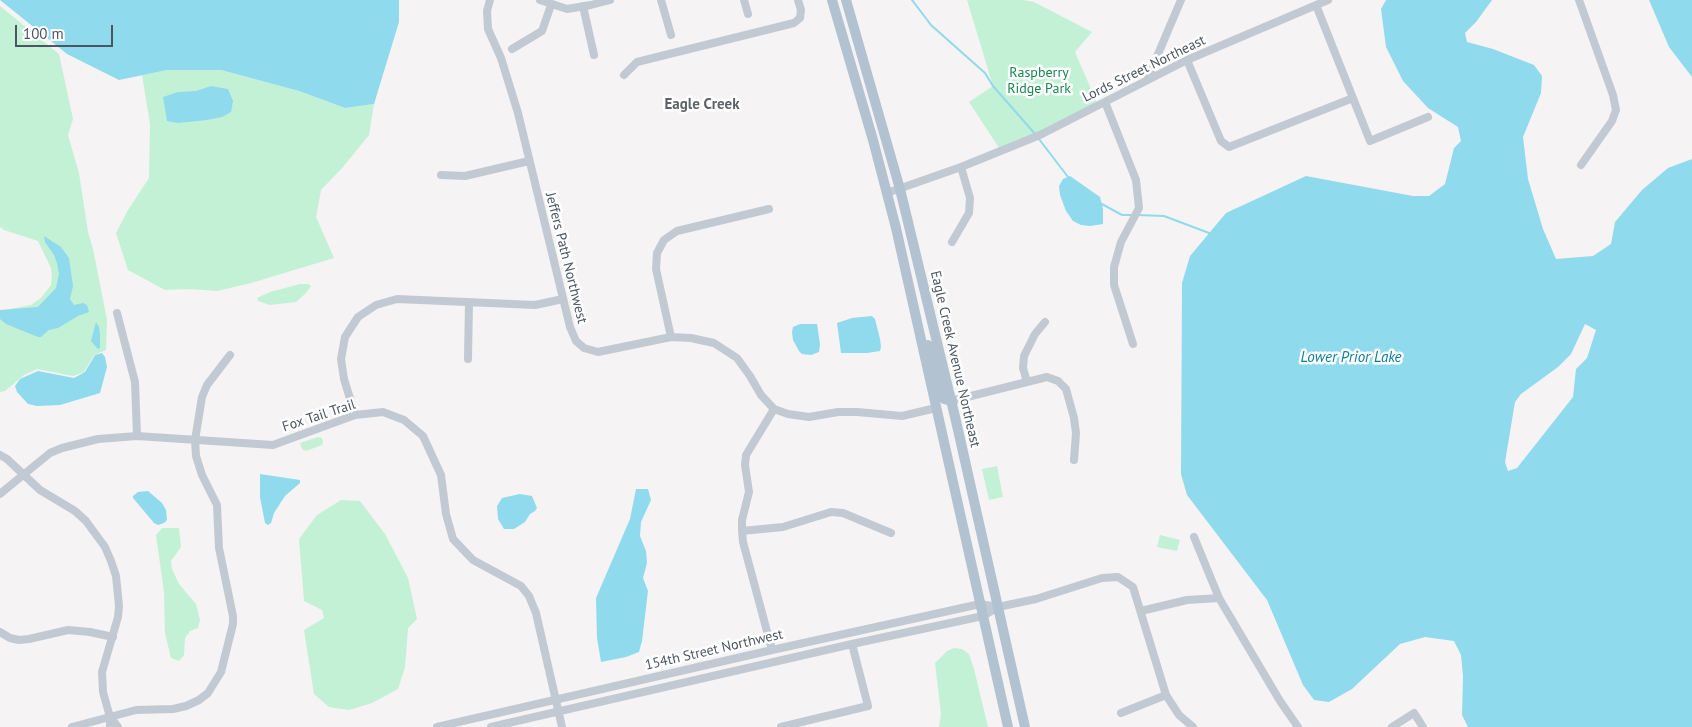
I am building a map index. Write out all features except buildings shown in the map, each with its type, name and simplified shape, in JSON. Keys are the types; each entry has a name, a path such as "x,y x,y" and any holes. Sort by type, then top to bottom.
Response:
{"main road":[{"name":"Eagle Creek Avenue Northeast","path":"832,0 887,193 1008,727"},
{"name":"Eagle Creek Avenue Northeast","path":"846,0 900,189 951,401 1025,727"},
{"path":"919,329 931,352 942,396 944,400 951,401"}],"street":[{"name":"Jeffers Path Northwest","path":"490,0 487,11 488,29 501,58 518,113 570,327 576,341 584,348 598,352 671,338 691,338 714,343 736,358 750,376 761,395 774,408"},
{"path":"540,0 567,9 610,0"},
{"path":"661,0 671,35"},
{"path":"744,0 748,14"},
{"path":"624,75 637,62 794,23 800,18 801,13 798,0"},
{"path":"1147,80 1181,0"},
{"name":"Lords Street Northeast","path":"887,193 961,167 1040,135 1187,60 1328,0"},
{"path":"1579,0 1613,95 1616,110 1612,121 1580,165"},
{"path":"512,49 542,31 551,5"},
{"path":"1316,5 1370,140 1428,117"},
{"path":"583,6 594,55"},
{"path":"1187,60 1221,141 1229,147 1353,98"},
{"path":"1105,102 1136,180 1139,208 1121,242 1114,267 1114,286 1133,344"},
{"path":"441,174 465,176 530,161"},
{"path":"952,242 969,213 970,198 961,167"},
{"path":"671,338 656,269 657,253 664,240 678,231 769,208"},
{"path":"355,415 344,379 341,359 346,336 358,317 376,305 397,299 535,305 563,299"},
{"path":"468,359 469,302"},
{"path":"117,313 135,382 137,436"},
{"path":"1027,382 1023,368 1024,356 1035,334 1045,322"},
{"path":"72,727 136,710 173,708 192,703 208,693 221,672 233,624 233,616 219,548 217,504 202,475 196,456 196,440 202,397 207,385 230,356"},
{"path":"951,401 1047,377 1058,381 1066,389 1074,418 1076,434 1074,460"},
{"path":"772,650 743,542 742,520 749,492 745,465 746,455 774,408 788,414 808,417 838,412 902,416 936,408"},
{"name":"Fox Tail Trail","path":"0,494 50,453 98,439 137,436 273,444 355,415 382,412 404,420 423,436 441,475 446,514 452,539 473,560 521,586 529,596 536,613 562,727"},
{"path":"0,455 7,459 40,490 75,511 86,521 104,547 116,576 119,592 118,617 102,672 103,692 110,717 110,727"},
{"path":"742,531 783,527 821,514 843,512 891,533"},
{"path":"1194,537 1219,598 1280,701 1298,727"},
{"name":"154th Street Northwest","path":"490,727 558,710 983,616 998,607 1036,599 1102,578 1118,577 1133,587 1166,696"},
{"path":"1141,611 1187,600 1219,598"},
{"name":"154th Street Northwest","path":"436,727 980,604 998,607"},
{"path":"0,632 18,640 68,630 90,632 113,638"},
{"path":"781,727 868,706 852,644"},
{"path":"1121,713 1166,696 1193,727"},
{"path":"1392,727 1414,714 1423,727"},
{"path":"110,717 118,727"}],"green space":[{"name":"Raspberry Ridge Park","path":"967,0 1023,0 1034,2 1092,32 1075,52 1098,105 1001,151 969,102 993,86"},
{"path":"0,6 59,54 73,119 68,135 79,173 88,232 107,320 106,350 94,355 84,372 73,376 37,369 24,375 5,391 0,392 0,311 31,305 41,298 51,285 52,277 51,268 38,241 0,227"},
{"path":"167,70 221,70 299,91 345,108 374,104 369,135 321,190 316,217 334,258 251,283 217,291 165,290 128,270 116,233 128,210 149,178 150,124 142,75"},
{"path":"300,284 311,286 296,302 270,305 258,301 257,298 270,292"},
{"path":"318,437 322,438 322,445 306,451 302,449 300,443"},
{"path":"997,466 1003,497 989,500 982,469"},
{"path":"341,500 360,501 385,534 408,578 417,619 408,628 405,667 398,689 372,703 349,710 329,707 314,694 304,630 324,618 322,610 304,601 299,539 317,515"},
{"path":"162,528 179,528 181,547 171,561 172,569 179,584 196,604 200,620 198,628 190,631 185,638 184,655 179,661 171,658 165,633 164,592 156,535"},
{"path":"1160,535 1180,540 1177,551 1157,547"},
{"path":"954,648 962,649 969,654 988,727 939,727 941,714 935,663 947,651"}],"water":[{"path":"0,0 399,0 399,22 374,104 345,108 299,91 221,70 167,70 119,80 67,54"},
{"name":"Lower Prior Lake","path":"1386,0 1492,0 1476,22 1465,33 1467,42 1493,49 1534,65 1542,76 1541,93 1523,137 1528,179 1543,229 1556,259 1593,256 1611,244 1615,222 1642,190 1668,168 1692,159 1692,727 1468,727 1462,715 1463,676 1461,655 1454,641 1425,637 1400,644 1352,689 1329,702 1314,700 1303,685 1267,600 1187,495 1181,474 1182,283 1190,256 1226,213 1306,176 1413,196 1429,196 1445,184 1454,148 1461,141 1458,127 1428,108 1403,81 1386,47 1381,9","holes":["1585,324 1596,330 1587,358 1576,369 1573,397 1517,468 1508,471 1505,462 1515,402 1521,394 1558,367 1571,354"]},
{"path":"1649,0 1692,0 1692,77 1669,47"},
{"path":"211,86 228,89 233,101 231,112 222,117 207,120 178,123 167,121 163,97 178,92 196,91"},
{"path":"1070,176 1100,197 1103,209 1103,224 1081,225 1073,221 1066,211 1059,186 1063,179"},
{"path":"44,236 61,247 69,258 73,286 70,299 74,305 83,303 87,305 89,312 38,337 6,324 0,319 0,310 38,307 56,288 59,274 57,263 45,242"},
{"path":"872,316 875,319 880,339 880,351 841,353 837,323 852,318"},
{"path":"96,322 100,335 100,348 98,349 91,341"},
{"path":"800,324 817,324 820,344 819,352 811,355 802,354 799,351 793,340 792,332 793,327"},
{"path":"102,353 107,367 100,393 60,405 37,406 28,404 17,392 15,386 20,379 38,371 74,378 85,372 95,355"},
{"path":"260,474 300,480 300,483 285,496 274,513 271,523 268,525 265,523 260,497"},
{"path":"636,489 648,489 651,500 641,522 640,536 646,551 647,563 643,578 648,591 642,641 639,652 626,657 601,662 597,638 596,598 630,519"},
{"path":"148,491 162,503 166,510 167,520 164,523 158,525 154,523 133,498 138,492"},
{"path":"520,494 532,496 537,508 525,522 514,529 504,529 498,519 497,506 502,498"}],"waterway":[{"path":"912,0 931,25 985,73 993,86 1036,135"},
{"path":"1039,139 1068,177"},
{"path":"1100,203 1122,215 1132,215"},
{"path":"1137,215 1164,216 1209,233"}],"district":[{"name":"Eagle Creek","path":"702,105"}]}
